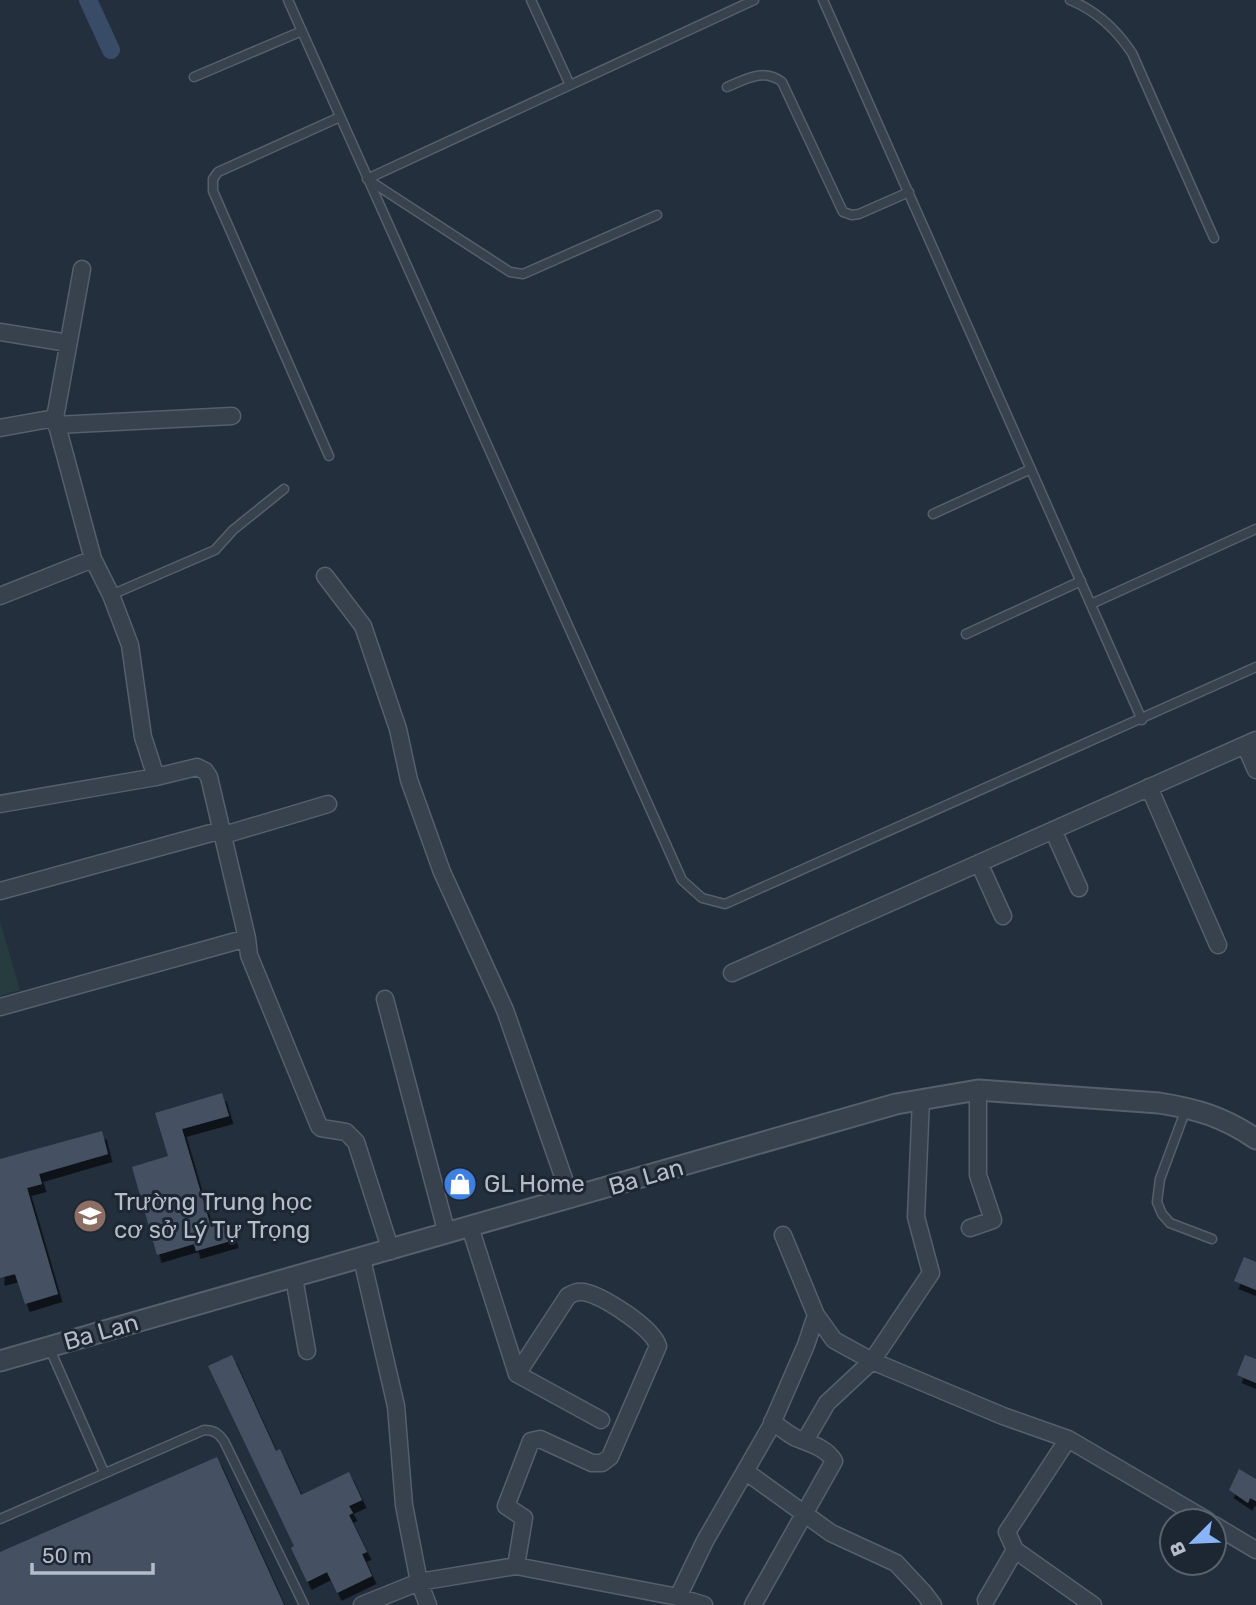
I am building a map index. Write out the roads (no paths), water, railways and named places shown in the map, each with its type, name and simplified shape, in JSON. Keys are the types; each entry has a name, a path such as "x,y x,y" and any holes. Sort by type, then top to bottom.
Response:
{"street":[{"path":"82,269 55,421 93,559 111,595 130,645 143,737 156,777"},
{"path":"0,332 68,342"},
{"path":"0,428 55,421 232,416"},
{"path":"0,596 93,559"},
{"path":"325,576 363,625 398,729 409,780 442,872 505,1010 571,1199"},
{"path":"732,973 1250,742 1256,769"},
{"path":"0,804 156,777 197,766 205,771 209,777 223,832 249,955 318,1124 321,1128 346,1132 354,1139 391,1251"},
{"path":"1149,787 1218,945"},
{"path":"0,891 328,804"},
{"path":"1053,830 1079,888"},
{"path":"979,863 1003,916"},
{"path":"0,1007 247,938"},
{"path":"385,999 447,1234"},
{"path":"970,1228 993,1220 978,1175 978,1090"},
{"name":"Ba Lan","path":"0,1362 921,1099 978,1090 1187,1107 1219,1116 1256,1139"},
{"path":"806,1439 827,1403 872,1361 931,1272 916,1217 921,1099"},
{"path":"470,1227 517,1374 601,1420"},
{"path":"783,1236 816,1315 834,1340 872,1361 1003,1416 1069,1439 1184,1507"},
{"path":"362,1259 396,1406 404,1505 419,1582 428,1605"},
{"path":"294,1278 307,1351"},
{"path":"516,1566 524,1518 506,1506 531,1441 540,1439 592,1463 606,1461 658,1346 654,1337 615,1306 589,1294 577,1292 568,1296 517,1374"},
{"path":"678,1597 705,1541 772,1422 806,1345 816,1315"},
{"path":"753,1605 834,1461 806,1439 798,1438 772,1422"},
{"path":"1069,1439 1007,1532 1015,1550 1093,1605"},
{"path":"745,1471 831,1533 896,1563 933,1605"},
{"path":"1228,1533 1256,1550"},
{"path":"986,1600 1015,1550"},
{"path":"362,1605 419,1582 516,1566 678,1597 704,1605"}],"lane":[{"path":"288,0 682,880 702,898 724,904 1256,667"},
{"path":"531,0 570,85"},
{"path":"367,179 754,0"},
{"path":"823,0 1142,719"},
{"path":"1070,0 1103,18 1132,53 1214,238"},
{"path":"194,77 302,31"},
{"path":"727,87 757,75 767,74 782,82 843,212 859,214 909,192"},
{"path":"329,456 213,191 213,179 218,172 340,117"},
{"path":"367,179 510,272 523,274 657,215"},
{"path":"933,514 1031,469"},
{"path":"111,595 215,551 233,530 284,489"},
{"path":"1091,604 1256,528"},
{"path":"966,634 1081,581"},
{"path":"1187,1107 1160,1179 1157,1202 1170,1223 1212,1239"},
{"path":"48,1347 104,1472"},
{"path":"0,1520 204,1430 217,1432 224,1441 304,1605"}],"waterway":[{"path":"88,0 111,50"}],"place":[{"name":"GL Home","path":"460,1184"},
{"name":"Trường Trung học cơ sở Lý Tự Trọng","path":"90,1216"}]}
